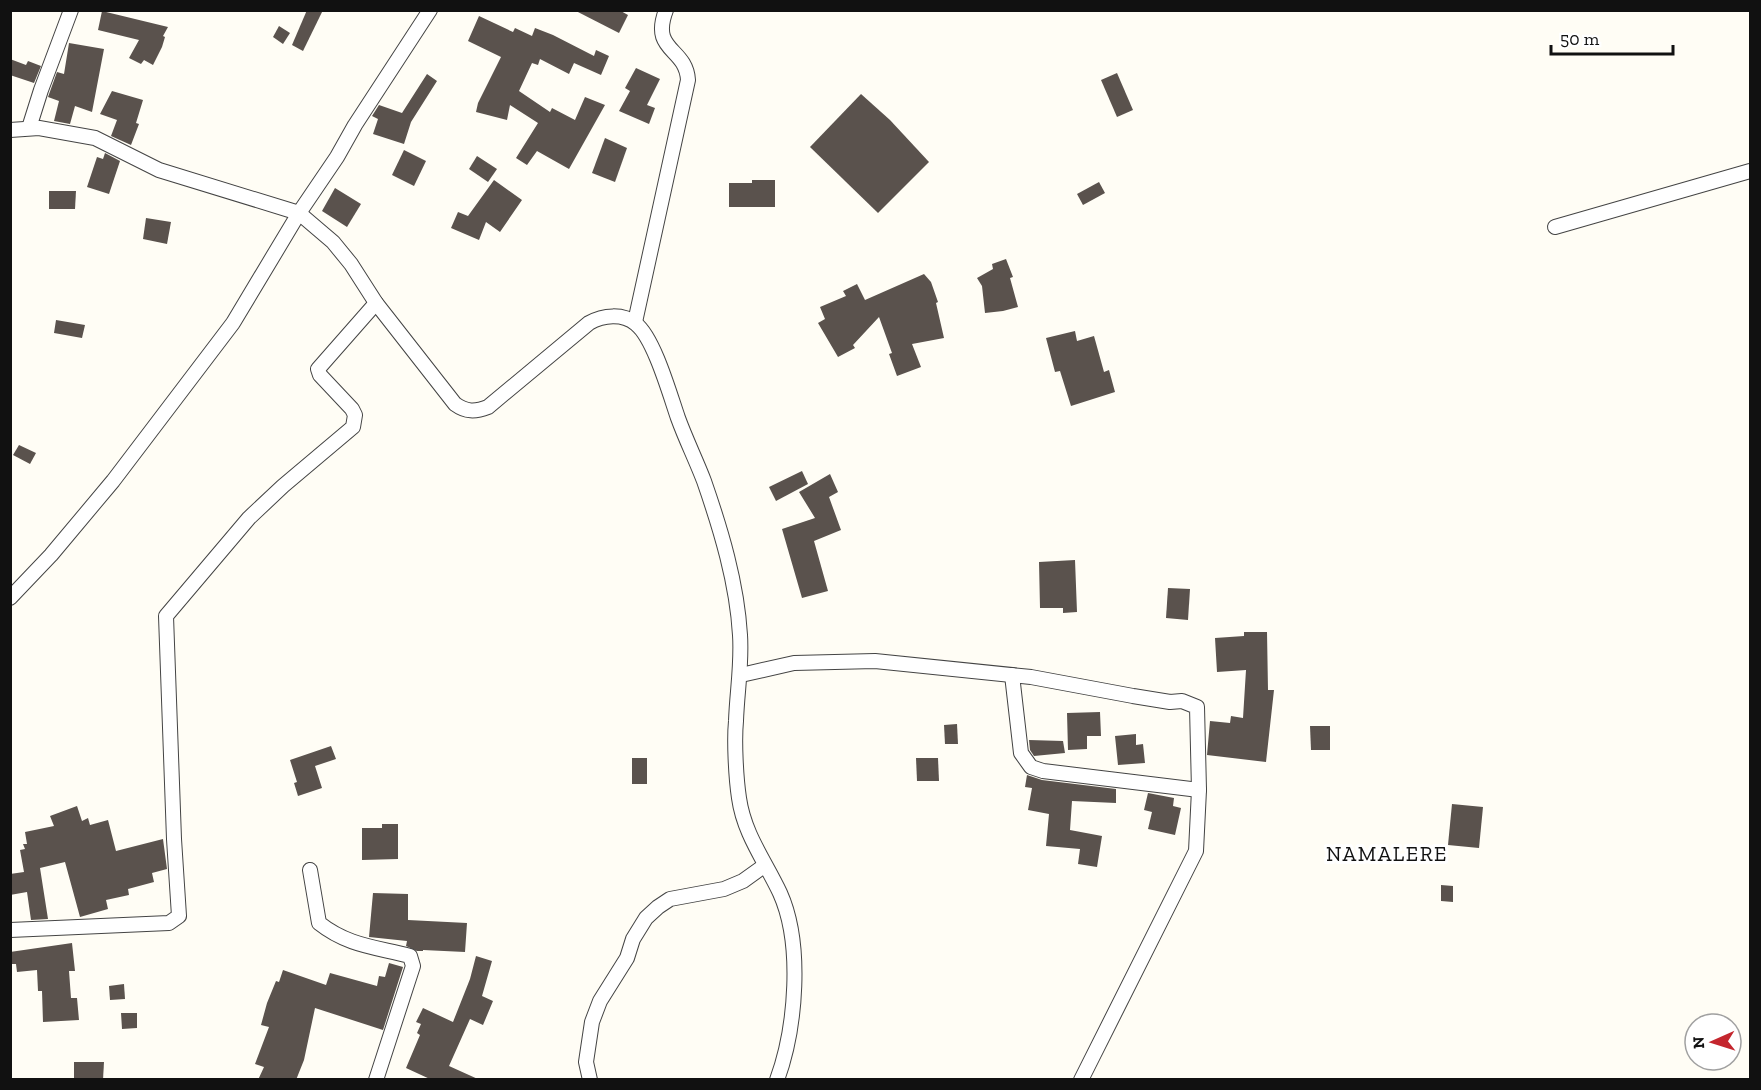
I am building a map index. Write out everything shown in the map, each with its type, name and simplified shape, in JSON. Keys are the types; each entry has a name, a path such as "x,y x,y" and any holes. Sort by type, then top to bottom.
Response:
{"street":[{"path":"29,128 71,10"},
{"path":"10,598 82,518 233,323 299,213 430,10"},
{"path":"635,322 688,80 688,71 683,62 670,50 663,39 661,27 666,10"},
{"path":"10,130 29,128 95,138 159,170 299,213 333,242 351,264 376,303 455,404 463,410 471,411 488,407 497,401 589,323 607,316 619,316 635,322 644,332 652,346 686,440 703,479 720,531 735,597 740,635 741,675 735,722 739,798 750,840 779,892 788,914 793,950 792,1014 785,1058 777,1080"},
{"path":"1555,227 1750,171"},
{"path":"10,930 169,923 179,916 166,616 249,518 353,427 355,415 352,409 320,375 318,369 376,303"},
{"path":"741,675 794,663 875,661 1012,675 1132,696 1182,701 1197,707 1199,790 1196,851 1081,1080"},
{"path":"1012,675 1022,753 1030,767 1043,771 1199,790"},
{"path":"590,1080 586,1062 592,1022 600,1001 627,958 633,939 646,918 657,907 670,900 724,889 744,881 764,866"},
{"path":"310,870 319,923 334,935 356,943 410,956 413,962 376,1080"}],"building":[{"path":"307,10 323,10 303,51 292,45"},
{"path":"574,10 619,10 628,15 619,33"},
{"path":"102,11 168,27 153,65 144,60 141,64 129,58 139,40 98,30"},
{"path":"479,16 513,32 515,28 532,36 535,28 594,56 596,50 609,56 601,75 574,63 569,74 540,59 538,65 532,63 519,91 550,112 552,108 575,120 585,97 605,105 569,169 537,151 527,165 516,158 538,123 510,105 507,120 476,112 478,103 501,57 468,41"},
{"path":"279,26 290,33 283,44 273,37"},
{"path":"69,43 104,49 92,112 75,106 70,124 54,121 59,101 48,97 57,72 64,74"},
{"path":"10,59 26,65 28,61 41,66 34,83 10,75"},
{"path":"636,68 660,79 647,105 655,108 649,124 619,111 630,91 625,88"},
{"path":"1117,73 1133,110 1117,117 1101,80"},
{"path":"427,74 437,81 411,122 404,144 373,134 378,119 372,116 379,105 402,113"},
{"path":"112,91 143,100 136,123 139,124 131,145 111,136 117,120 100,114"},
{"path":"861,94 890,120 929,162 878,213 810,147"},
{"path":"605,138 627,148 615,182 592,173"},
{"path":"404,150 426,161 414,186 392,175"},
{"path":"105,153 120,161 109,194 87,187 97,157 103,159"},
{"path":"477,156 497,169 488,182 469,169"},
{"path":"494,180 522,200 500,232 486,222 479,240 451,228 458,212 468,216"},
{"path":"752,180 775,180 775,207 729,207 729,183 752,183"},
{"path":"1099,182 1105,193 1083,205 1077,194"},
{"path":"335,188 361,204 347,227 322,211"},
{"path":"49,191 76,191 75,209 49,209"},
{"path":"146,218 171,222 167,244 143,239"},
{"path":"1006,259 1013,277 1010,278 1018,307 985,313 982,286 977,278 993,269 992,264"},
{"path":"924,274 931,282 938,302 936,303 944,338 912,344 921,367 897,376 889,354 892,353 879,317 853,345 855,348 838,357 818,323 825,319 820,307 846,296 843,291 857,284 865,300"},
{"path":"56,320 85,325 82,338 54,333"},
{"path":"1075,331 1077,341 1094,336 1104,372 1109,370 1115,392 1071,406 1060,371 1055,372 1046,338"},
{"path":"19,445 36,453 30,464 13,455"},
{"path":"802,471 808,484 776,501 769,487"},
{"path":"830,474 838,492 829,497 841,530 814,541 828,591 802,598 782,529 815,518 799,492"},
{"path":"1075,560 1077,612 1063,613 1063,608 1040,608 1039,562"},
{"path":"1168,588 1190,589 1188,620 1166,618"},
{"path":"1244,632 1267,632 1268,690 1274,690 1266,762 1207,755 1210,721 1230,723 1231,716 1243,718 1246,670 1217,672 1215,638 1244,636"},
{"path":"1100,712 1101,736 1087,736 1087,749 1068,750 1067,713"},
{"path":"957,724 958,744 945,744 944,725"},
{"path":"1310,726 1330,726 1330,750 1311,750"},
{"path":"1136,734 1136,745 1143,744 1145,763 1118,765 1115,736"},
{"path":"1029,740 1063,741 1065,753 1034,756 1030,750"},
{"path":"331,746 336,759 315,766 322,788 298,796 294,783 297,782 290,760"},
{"path":"632,758 647,758 647,784 632,784"},
{"path":"916,758 938,758 939,781 917,781"},
{"path":"1027,775 1042,780 1116,789 1116,803 1072,801 1070,830 1102,836 1097,867 1078,864 1080,849 1046,846 1049,814 1028,810 1032,788 1025,787"},
{"path":"1148,793 1174,798 1173,806 1181,808 1175,835 1148,829 1152,812 1144,810"},
{"path":"1452,804 1483,807 1479,848 1448,845"},
{"path":"77,806 82,821 88,818 90,825 108,820 116,851 163,839 167,869 152,873 154,882 128,889 129,895 106,900 108,909 80,917 65,862 40,868 48,919 31,920 27,892 10,895 10,874 24,872 20,850 25,849 23,844 27,844 25,832 54,826 50,816"},
{"path":"382,824 398,824 398,859 362,860 362,828 382,828"},
{"path":"1441,885 1453,886 1453,902 1441,901"},
{"path":"373,893 408,894 408,920 467,923 465,952 417,951 406,946 407,941 369,937"},
{"path":"72,943 75,971 69,971 71,998 77,998 79,1020 43,1022 42,991 38,991 37,970 17,972 16,964 11,964 10,952"},
{"path":"476,956 492,961 482,996 493,1001 483,1025 470,1019 449,1066 480,1080 432,1080 406,1068 420,1035 417,1033 421,1024 416,1022 423,1008 453,1022 470,979"},
{"path":"389,963 403,967 383,1030 315,1008 304,1060 296,1080 258,1080 264,1067 255,1064 269,1027 261,1025 267,1003 283,970 326,985 330,973 377,986 379,976 385,977"},
{"path":"124,984 125,999 110,1000 109,986"},
{"path":"121,1013 137,1013 137,1028 122,1029"},
{"path":"74,1062 104,1062 103,1080 74,1080"}],"district":[{"name":"NAMALERE","path":"1387,853"}]}
